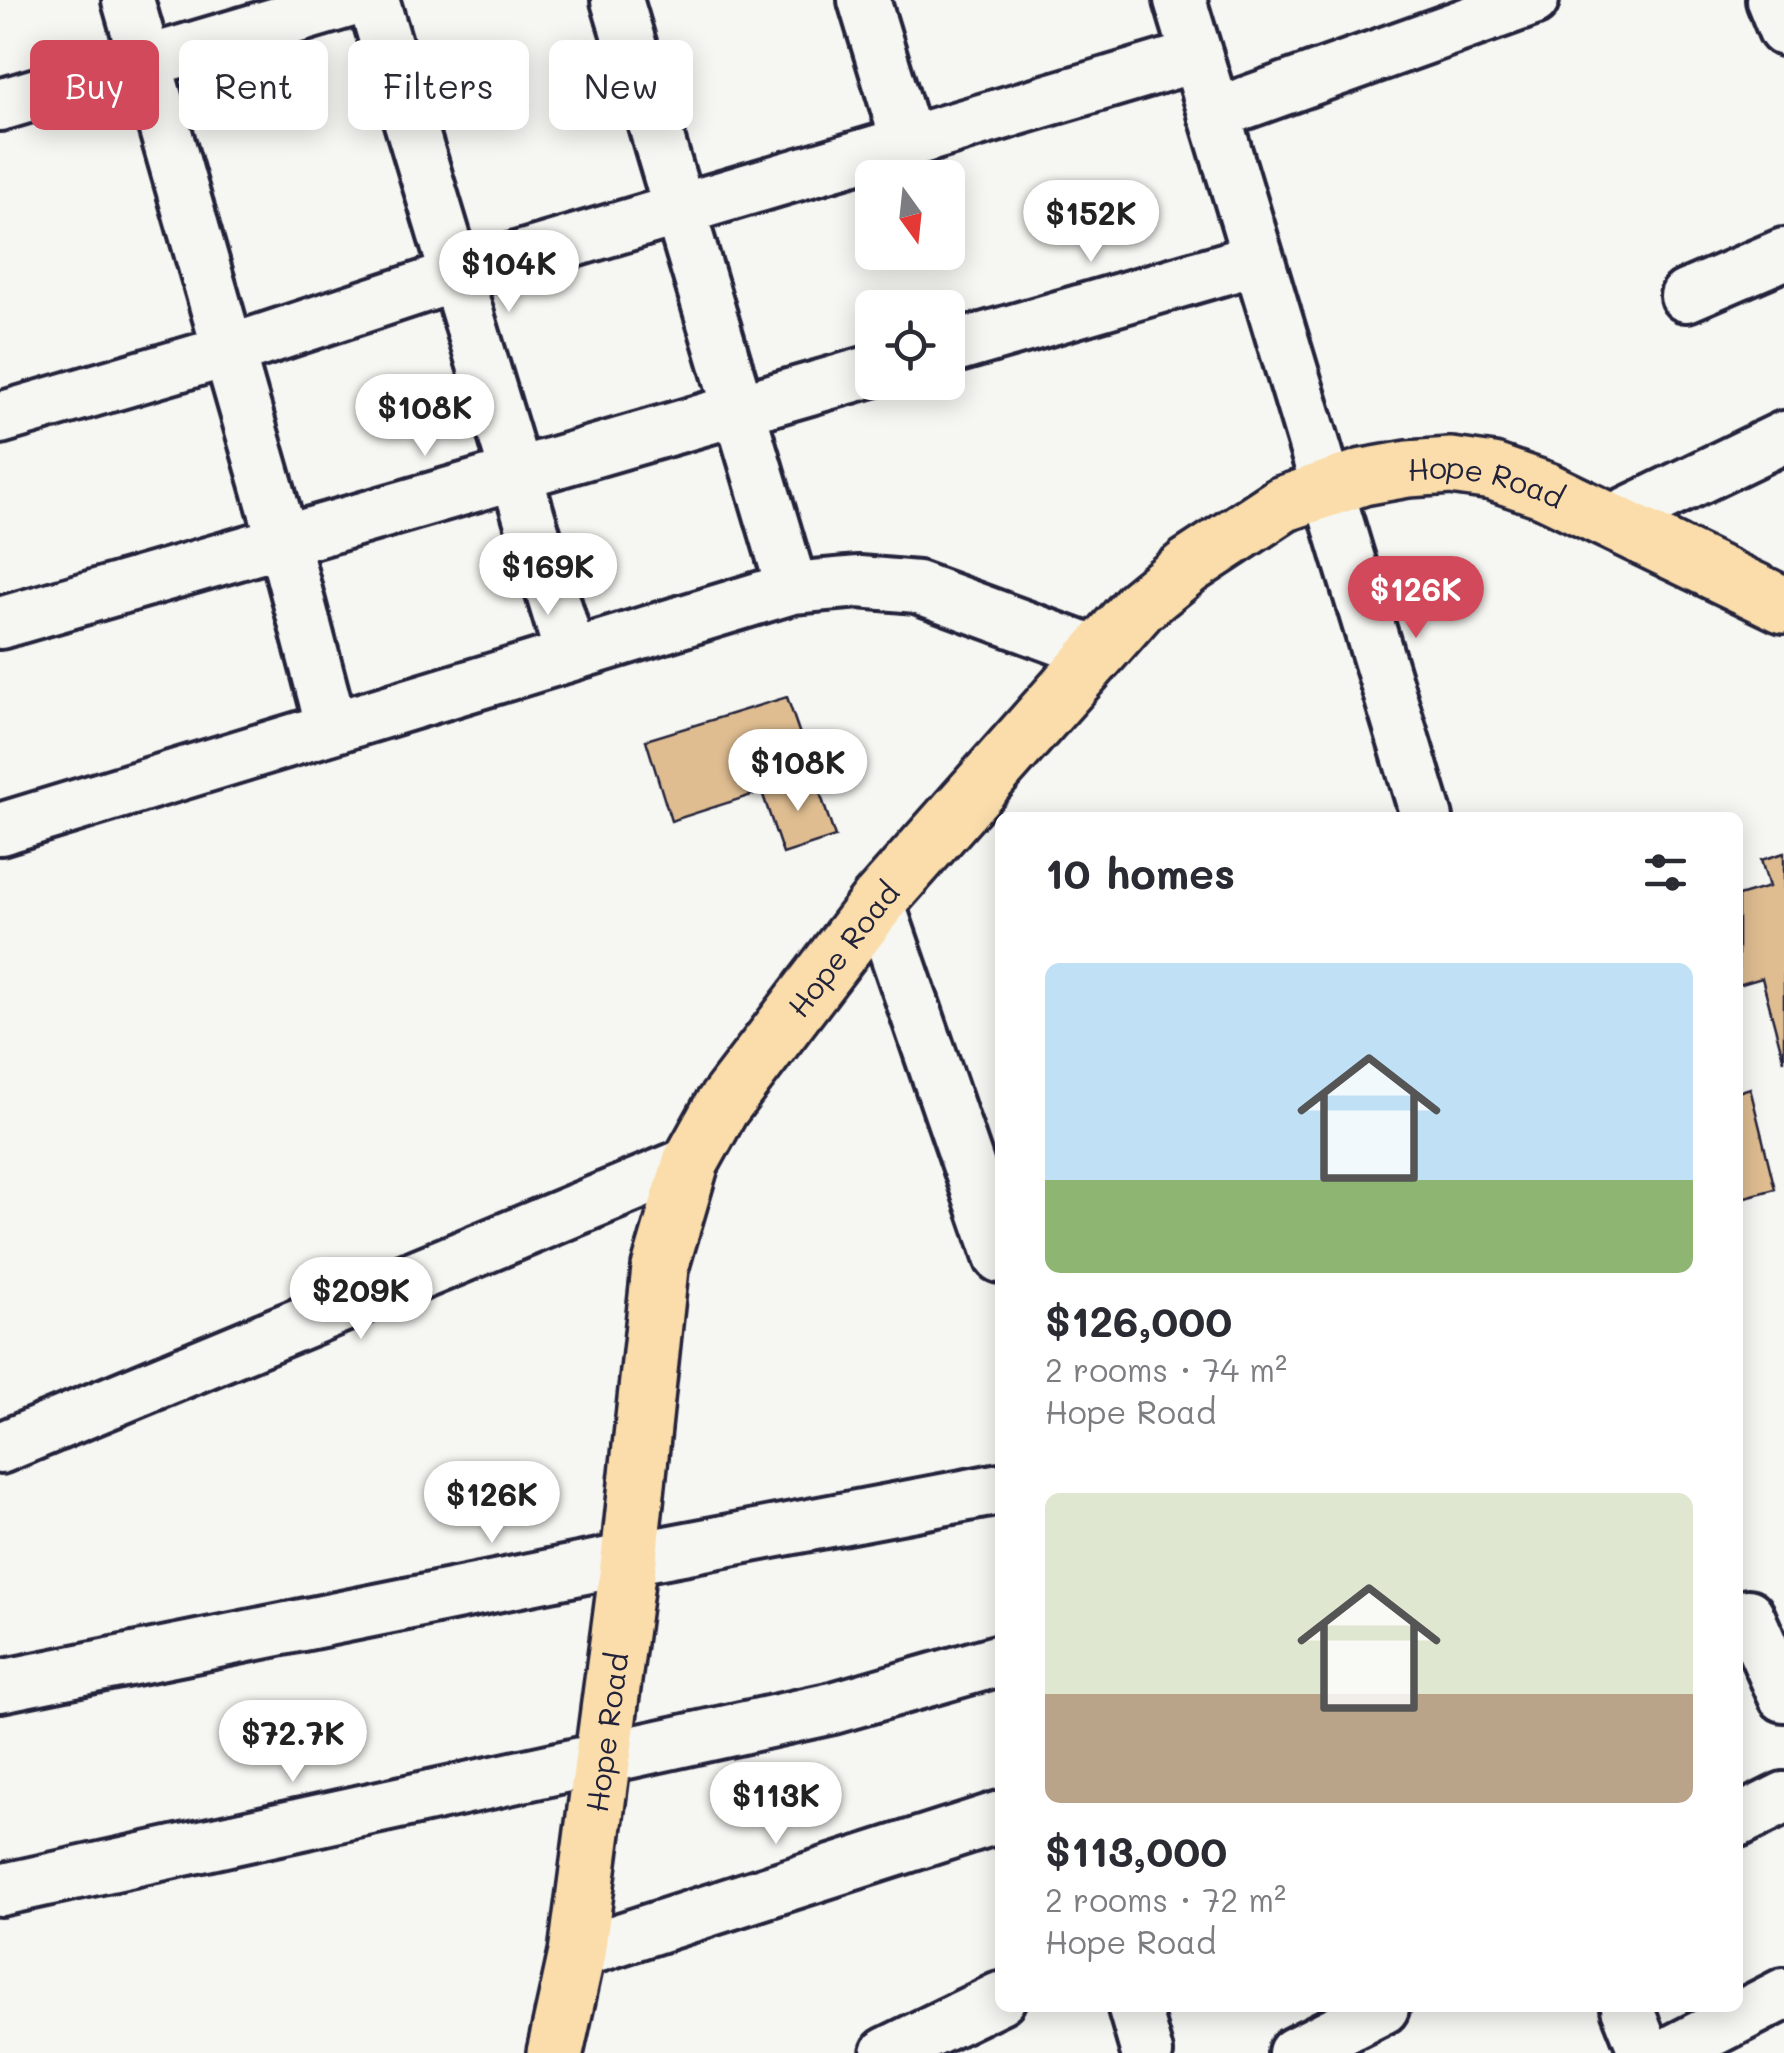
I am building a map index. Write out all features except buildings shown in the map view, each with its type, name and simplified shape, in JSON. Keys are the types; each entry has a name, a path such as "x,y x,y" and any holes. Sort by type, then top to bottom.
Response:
{"highway":[{"name":"Hope Road","path":"555,2053 578,1953 629,1560 660,1268 691,1162 721,1108 878,902 1140,606 1201,558 1283,504 1329,488 1393,472 1451,466 1493,472 1545,490 1784,605"}],"street":[{"path":"128,0 140,40"},
{"path":"159,58 355,0"},
{"path":"373,0 570,653"},
{"path":"617,0 792,588"},
{"path":"864,0 907,142"},
{"path":"1180,0 1425,812"},
{"path":"1214,114 1533,0"},
{"path":"1772,0 1784,30"},
{"path":"0,418 229,351 456,276 1196,56"},
{"path":"0,106 30,97"},
{"path":"159,107 283,541 332,728"},
{"path":"1686,296 1784,254"},
{"path":"965,344 1258,259"},
{"path":"0,623 855,376"},
{"path":"1608,522 1784,437"},
{"path":"0,829 792,588 860,582 918,588 1097,653"},
{"path":"878,902 995,1242"},
{"path":"0,1448 691,1162"},
{"path":"0,1686 995,1490"},
{"path":"1756,1611 1784,1696"},
{"path":"0,1890 833,1708 995,1661"},
{"path":"1743,1818 1784,1798"},
{"path":"578,1953 995,1818"},
{"path":"1670,2053 1784,1994"},
{"path":"887,2053 995,2000"},
{"path":"1135,2012 1147,2053"},
{"path":"1326,2036 1375,2012"},
{"path":"1628,2012 1645,2053"}]}
